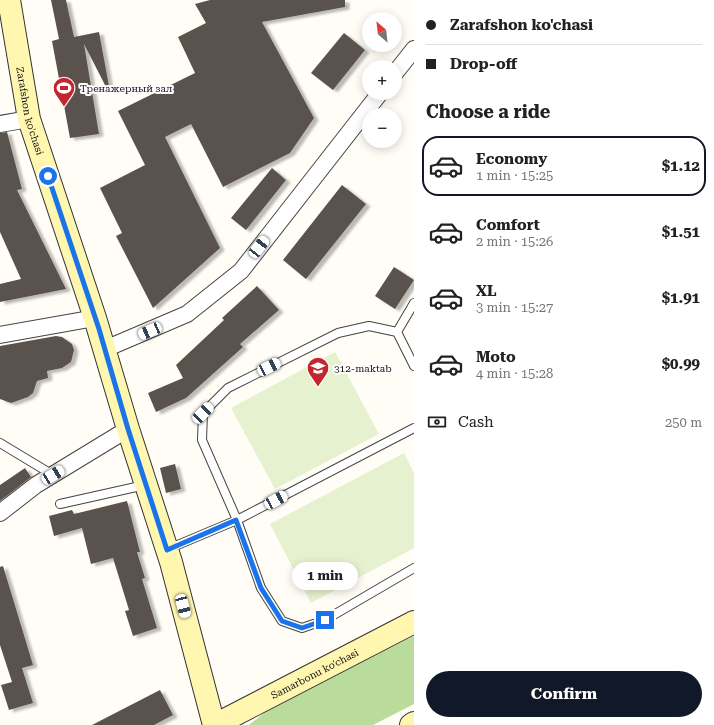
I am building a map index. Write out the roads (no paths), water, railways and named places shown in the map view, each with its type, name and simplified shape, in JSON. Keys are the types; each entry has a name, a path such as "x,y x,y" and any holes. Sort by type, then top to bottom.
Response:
{"street":[{"name":"Zarafshon ko'chasi","path":"9,0 29,119 105,349 128,429 167,550 215,725"},
{"path":"402,65 414,49"},
{"path":"105,349 187,314 240,271 374,100"},
{"path":"0,124 29,119"},
{"path":"0,335 95,318"},
{"path":"0,513 36,485 128,429"},
{"name":"Samarbonu ko'chasi","path":"215,725 414,622"},
{"path":"410,725 414,723"}],"lane":[{"path":"397,332 414,303"},
{"path":"397,332 369,326 338,333 228,388 203,413 202,440 236,520 261,588 282,621 302,628 325,620 414,568"},
{"path":"397,332 414,366"},
{"path":"167,550 236,520 414,428"},
{"path":"0,443 53,475"},
{"path":"60,504 146,485"}],"place":[{"name":"Тренажерный зал","path":"64,108"},
{"name":"312-maktab","path":"318,388"}]}
